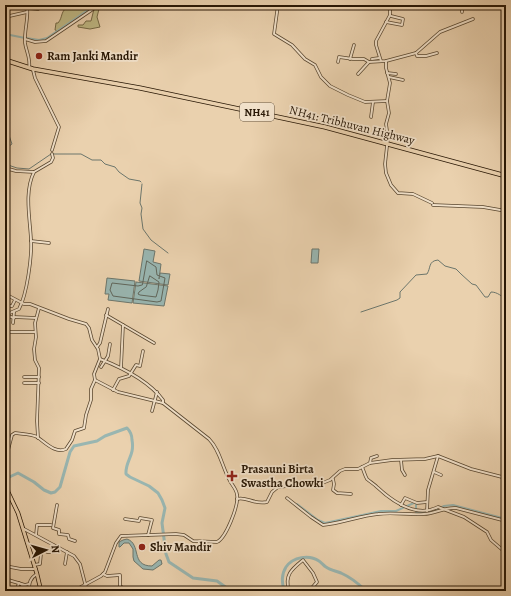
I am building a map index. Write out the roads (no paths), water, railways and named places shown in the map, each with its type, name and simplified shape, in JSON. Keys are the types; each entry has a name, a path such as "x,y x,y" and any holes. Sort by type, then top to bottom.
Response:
{"highway":[{"name":"NH41: Tribhuvan Highway","path":"5,60 31,68 140,88 325,127 506,176"}],"main road":[{"path":"5,461 7,494 18,513 36,569 41,590"}],"street":[{"path":"6,5 6,17 28,12"},
{"path":"44,5 38,9 27,6 28,12 25,39 31,68 59,127 52,150"},
{"path":"25,39 35,42 46,41 99,5"},
{"path":"278,5 274,34 292,45 305,59 315,65 321,77 330,86 360,100 373,102 387,101"},
{"path":"381,61 379,58 376,41 390,15 390,5"},
{"path":"462,5 462,12"},
{"path":"386,22 402,25 403,19 391,16"},
{"path":"338,62 340,57 364,59 369,62 386,61 416,53 440,32 473,19"},
{"path":"350,59 354,45"},
{"path":"416,53 417,56 426,56 437,53"},
{"path":"372,58 379,58"},
{"path":"386,61 386,68 390,83 387,101 389,113 386,124 388,137 385,164 386,173 395,191 398,193 418,196 432,204 479,207 506,211"},
{"path":"358,74 369,62"},
{"path":"387,73 396,74"},
{"path":"389,77 403,80"},
{"path":"371,117 373,102"},
{"path":"5,315 19,309 22,303 30,265 31,242 29,192 31,178 34,172 51,162 53,158 52,154"},
{"path":"5,168 16,171 34,172"},
{"path":"31,242 49,243"},
{"path":"5,295 22,303 86,324 89,328 100,359 94,374 95,380 90,393 91,400 86,413 84,428 75,431 72,440 66,449 64,450 49,446 35,436 13,433 8,450 5,453"},
{"path":"5,306 12,306 15,300"},
{"path":"38,438 37,416 39,368 35,360 35,332 36,318 39,308"},
{"path":"97,348 100,343 108,309"},
{"path":"13,323 14,312"},
{"path":"5,315 14,318 36,318"},
{"path":"106,315 154,342"},
{"path":"121,368 123,325"},
{"path":"5,332 35,332"},
{"path":"102,367 108,356 110,344"},
{"path":"114,390 115,384 119,379 125,378 131,374 136,364 140,366 143,352"},
{"path":"41,590 71,590 82,588 105,572 118,538 124,536 176,534 184,535 193,541 205,543 220,541 229,526 237,499 237,492 213,442 204,433 186,421 163,402 157,392 139,378 100,359"},
{"path":"24,377 39,377"},
{"path":"95,380 114,390 163,402"},
{"path":"24,383 39,383"},
{"path":"152,411 157,392"},
{"path":"370,463 371,458 376,456"},
{"path":"237,499 242,498 253,502 263,503 267,502 272,492 278,487 320,483 333,479 345,469 362,468 370,463 438,456 471,469 506,478"},
{"path":"427,511 428,490 438,456"},
{"path":"401,460 402,470 405,475"},
{"path":"362,468 368,480 389,498 408,508 427,511 438,507 464,517 487,532 492,540 506,553"},
{"path":"434,472 441,475"},
{"path":"333,479 333,490 337,493 351,494"},
{"path":"287,498 314,520 323,525 375,514 392,512 424,514 437,512 442,509 456,508 506,521"},
{"path":"401,505 405,498 416,503 427,502"},
{"path":"57,505 53,528 59,530 59,534 68,535 69,539 75,541"},
{"path":"125,519 139,521 140,518 152,520 148,535"},
{"path":"36,535 37,525 51,525"},
{"path":"23,529 67,552 78,561 87,591"},
{"path":"47,552 52,552 53,545"},
{"path":"65,564 67,552"},
{"path":"34,564 40,564 41,554"},
{"path":"289,591 289,573 303,560 313,573 317,582 311,589 306,591"},
{"path":"5,566 21,569 36,569"},
{"path":"29,591 29,585 33,577 37,574"},
{"path":"103,574 107,576 120,575 120,586 128,591"},
{"path":"5,579 20,583 24,586 29,585"},
{"path":"5,587 9,580"},
{"path":"16,591 20,583"},
{"path":"23,591 24,586"}],"water":[{"path":"144,249 155,251 153,262 161,264 159,279 160,273 170,274 168,285 139,281"},
{"path":"312,249 319,249 318,263 311,263"},
{"path":"107,278 135,281 132,303 108,300 109,294 105,294"},
{"path":"136,282 168,286 164,306 133,303"},
{"path":"127,539 134,545 138,559 145,565 152,566 159,560 161,560 162,564 153,570 143,569 134,561 133,549 129,543 124,543 119,547 119,542"}],"waterway":[{"path":"26,38 39,40 47,38 95,5"},
{"path":"5,34 25,38"},
{"path":"5,124 12,144 5,149"},
{"path":"5,164 17,168 29,169 51,154 81,154 92,160 101,160 105,164 115,167 129,179 141,182"},
{"path":"142,184 140,203 142,208 141,214 143,229 151,240 168,253"},
{"path":"361,312 400,298 400,292 416,275 427,274 431,263 438,260 445,266 456,269 472,284 476,285 485,297 488,297 491,292 493,292 499,294 506,300"},
{"path":"5,479 18,473 34,482 44,490 51,493 55,492 60,487 70,452 74,446 97,441 105,436 127,428 131,435 133,446 127,465 126,474 149,486 158,493 162,500 165,508 162,523 166,554 169,562 193,578 217,581 231,591"},
{"path":"297,504 318,520 325,523 381,511 396,511 416,502 416,512 433,512 444,506 453,505 506,519"},
{"path":"284,591 282,579 286,567 293,561 306,557 315,559 331,570 341,573 357,583 366,591"}],"place":[{"name":"Ram Janki Mandir","path":"39,56"},
{"name":"Prasauni Birta Swastha Chowki","path":"232,476"},
{"name":"Shiv Mandir","path":"142,547"}]}
